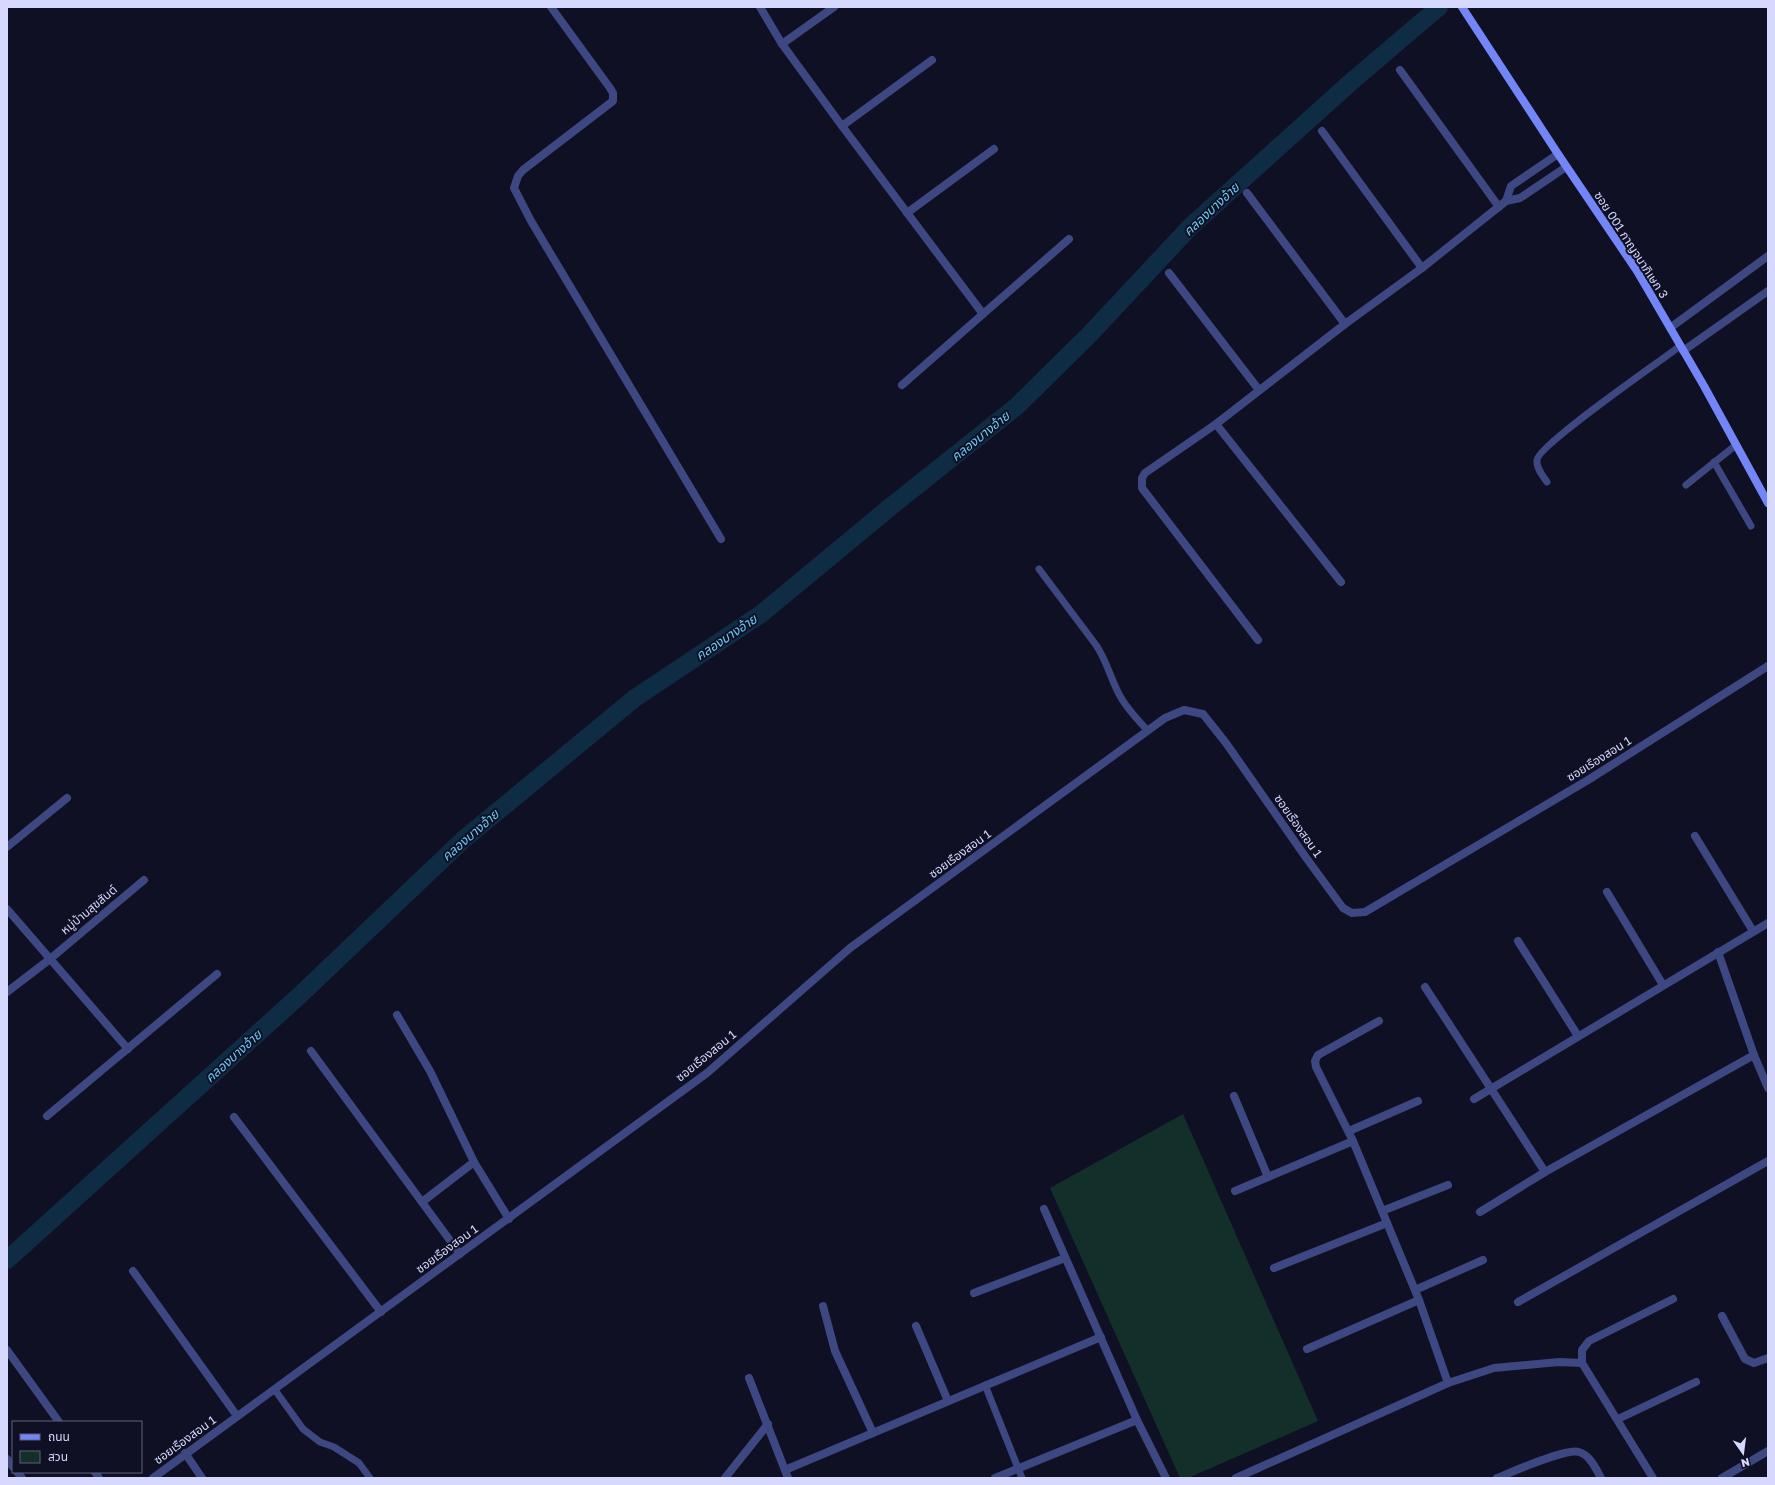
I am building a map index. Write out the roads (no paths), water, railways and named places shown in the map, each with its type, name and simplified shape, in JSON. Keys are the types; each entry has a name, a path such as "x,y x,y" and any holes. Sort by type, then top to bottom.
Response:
{"street":[{"path":"551,7 610,88 613,93 613,101 522,170 518,176 514,188 531,222 721,538"},
{"path":"760,7 782,44 983,314"},
{"path":"782,44 834,7"},
{"name":"ซอย 001 กาญจนาภิเษก 3","path":"1462,7 1469,15 1566,167 1637,271 1682,348 1768,503"},
{"path":"842,126 932,60"},
{"path":"1400,70 1499,207"},
{"path":"1322,131 1422,268"},
{"path":"907,213 994,149"},
{"path":"1506,202 1511,186 1558,154"},
{"path":"1258,640 1142,488 1142,478 1145,472 1216,424 1345,324 1422,268 1499,207 1506,202 1520,198 1566,167"},
{"path":"1247,194 1345,324"},
{"path":"902,385 1069,239"},
{"path":"1670,328 1768,256"},
{"path":"1169,272 1259,390"},
{"path":"1682,348 1768,291"},
{"path":"1216,424 1341,582"},
{"name":"ซอยเรืองสอน 1","path":"153,1478 185,1453 509,1219 707,1073 850,948 1165,718 1184,710 1203,714 1226,743 1343,908 1352,913 1364,912 1588,780 1768,666"},
{"path":"7,847 66,798"},
{"path":"1695,836 1753,932"},
{"name":"หมู่บ้านสุขสันต์","path":"7,992 50,959 144,880"},
{"path":"1607,892 1663,985"},
{"path":"7,909 128,1049"},
{"path":"1474,1099 1768,923"},
{"path":"1518,941 1578,1036"},
{"path":"1718,952 1754,1055 1768,1088"},
{"path":"47,1116 217,974"},
{"path":"1425,987 1546,1172"},
{"path":"397,1014 430,1071 474,1162 509,1219"},
{"path":"1379,1021 1318,1055 1315,1061 1316,1067 1349,1131 1419,1300 1448,1383"},
{"path":"311,1051 460,1254"},
{"path":"1480,1212 1546,1172 1754,1055"},
{"path":"1234,1096 1268,1177"},
{"path":"1349,1131 1418,1101"},
{"path":"234,1117 381,1312"},
{"path":"1235,1191 1353,1141"},
{"path":"1518,1302 1768,1161"},
{"path":"422,1202 474,1162"},
{"path":"1382,1211 1448,1185"},
{"path":"1044,1209 1137,1420 1166,1478"},
{"path":"1274,1268 1387,1223"},
{"path":"974,1293 1065,1258"},
{"path":"1414,1290 1483,1260"},
{"path":"133,1271 237,1416"},
{"path":"1653,1478 1618,1419 1582,1363 1582,1350 1589,1341 1673,1299"},
{"path":"1307,1348 1419,1300"},
{"path":"822,1306 834,1351 873,1433"},
{"path":"1722,1316 1745,1359 1754,1363 1768,1358"},
{"path":"916,1326 948,1401"},
{"path":"749,1378 787,1474 873,1433 1101,1337"},
{"path":"7,1350 58,1421"},
{"path":"1236,1478 1448,1383 1494,1368 1559,1362 1582,1363"},
{"path":"1618,1419 1696,1382"},
{"path":"995,1478 1137,1420"},
{"path":"725,1478 768,1424"},
{"path":"1722,1478 1768,1451"},
{"path":"1497,1478 1564,1453 1579,1452 1590,1460 1601,1478"},
{"path":"185,1453 202,1478"}],"lane":[{"path":"1547,482 1538,467 1537,460 1539,453 1570,427 1682,348"},
{"path":"1686,485 1736,445"},
{"path":"1714,462 1751,526"},
{"path":"1039,569 1096,645 1104,657 1120,696 1127,707 1148,731"},
{"path":"985,1385 1022,1478"},
{"path":"274,1390 303,1429 320,1442 334,1447 359,1464 370,1478"}],"waterway":[{"name":"คลองบางอ้าย","path":"7,1260 299,996 464,839 635,698 761,614 889,508 1017,406 1090,334 1191,226 1351,82 1439,7"}]}
